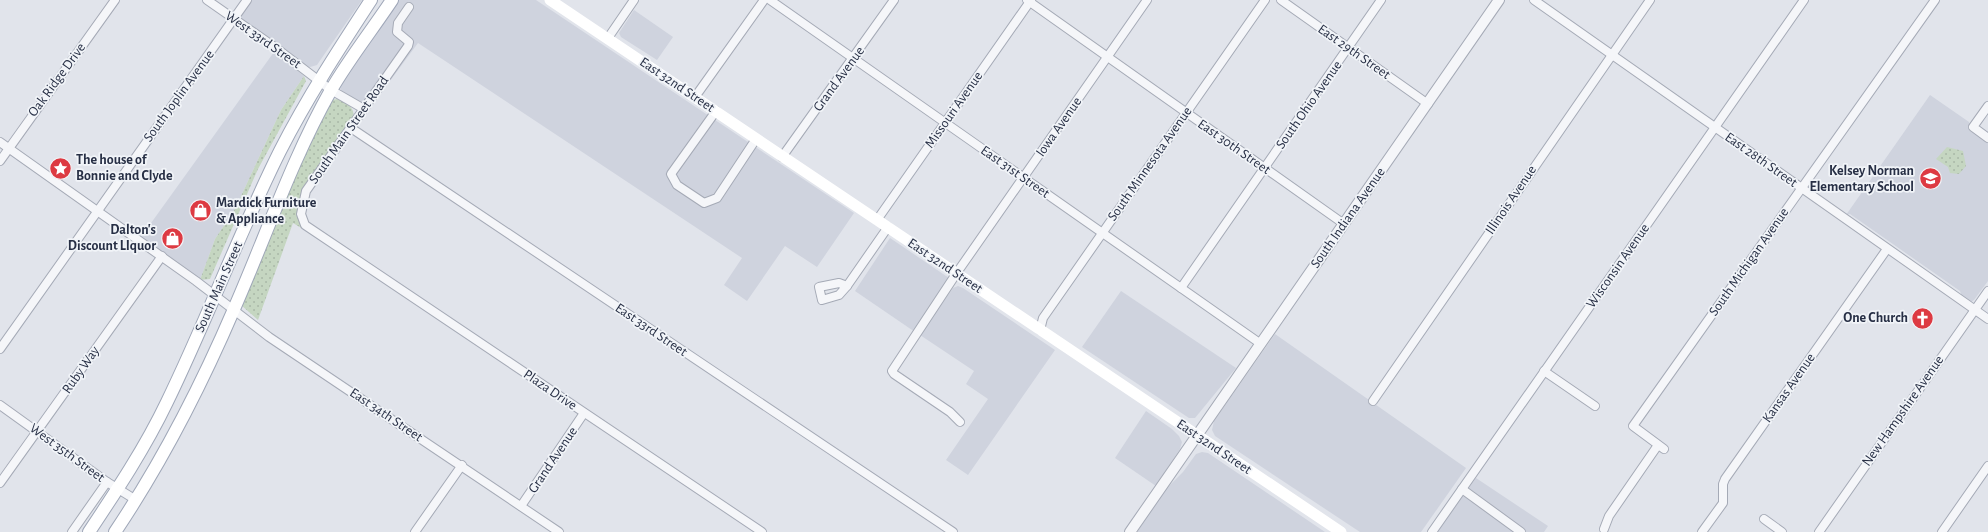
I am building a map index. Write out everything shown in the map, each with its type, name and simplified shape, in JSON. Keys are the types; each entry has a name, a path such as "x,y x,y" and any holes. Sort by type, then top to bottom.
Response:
{"main road":[{"name":"South Main Street","path":"89,532 118,489 167,403 280,151 319,80 371,0"},
{"name":"South Main Street","path":"114,532 136,500 189,406 234,310 308,135 331,90 392,0"},
{"name":"East 32nd Street","path":"550,0 1341,532"}],"street":[{"name":"Oak Ridge Drive","path":"0,161 115,0"},
{"name":"West 33rd Street","path":"207,0 319,80"},
{"name":"South Joplin Avenue","path":"0,349 247,0"},
{"path":"608,38 634,0"},
{"path":"695,97 764,0"},
{"name":"East 31st Street","path":"770,0 1261,344"},
{"name":"Grand Avenue","path":"782,157 894,0"},
{"name":"Iowa Avenue","path":"960,422 950,412 894,374 892,371 956,274 1147,0"},
{"name":"South Minnesota Avenue","path":"1040,330 1043,318 1264,0"},
{"name":"East 29th Street","path":"1281,0 1428,104"},
{"name":"South Ohio Avenue","path":"1181,288 1382,0"},
{"name":"South Indiana Avenue","path":"1130,532 1499,0"},
{"name":"East 28th Street","path":"1534,0 1988,320"},
{"name":"Illinois Avenue","path":"1373,401 1611,54 1650,0"},
{"name":"Wisconsin Avenue","path":"1432,532 1804,0"},
{"name":"South Michigan Avenue","path":"1604,529 1609,516 1661,447 1632,426 1935,0"},
{"name":"East 30th Street","path":"1029,1 1344,224"},
{"name":"Missouri Avenue","path":"877,220 1029,1"},
{"name":"South Main Street Road","path":"338,248 305,225 301,214 301,208 306,191 408,46 409,42 397,32 398,23 409,7"},
{"path":"319,80 331,90 364,109"},
{"path":"1988,106 1973,128 1988,138"},
{"path":"716,111 671,174 677,185 704,203 717,198 756,139"},
{"name":"East 33rd Street","path":"350,128 953,532"},
{"name":"East 34th Street","path":"0,142 162,256 269,336 559,532"},
{"path":"847,286 888,227"},
{"name":"Plaza Drive","path":"338,248 762,532"},
{"name":"Kansas Avenue","path":"1702,532 1723,503 1723,484 1725,479 1887,249"},
{"name":"Ruby Way","path":"0,483 162,256"},
{"name":"New Hampshire Avenue","path":"1819,532 1988,291"},
{"path":"1544,371 1595,406"},
{"name":"West 35th Street","path":"0,405 107,482 136,500"},
{"name":"Grand Avenue","path":"521,506 584,413"},
{"path":"415,532 462,465"},
{"path":"1942,532 1988,466"},
{"path":"72,532 107,482"},
{"path":"1462,489 1521,532"},
{"path":"1764,519 1782,532"}],"shaded area":[{"path":"251,0 362,0 317,65 310,67 305,66 240,19 240,15"},
{"path":"395,0 536,0 854,213 817,267 785,246 747,301 724,285 742,258 418,43 370,108 342,91 338,85"},
{"path":"634,10 673,37 657,60 621,37 619,33"},
{"path":"274,52 304,76 281,110 235,209 215,239 200,280 141,237"},
{"name":"Kelsey Norman Elementary School","path":"1930,95 1969,122 1970,130 1988,143 1988,281 1971,302 1962,297 1960,291 1850,214 1846,215"},
{"path":"890,238 949,278 915,332 855,291"},
{"path":"958,286 1055,350 968,475 946,460 988,399 966,384 974,371 920,335 953,288"},
{"path":"1121,291 1236,368 1195,418 1189,418 1082,347"},
{"path":"1275,334 1466,468 1421,532 1360,532 1215,436 1212,430 1214,421"},
{"path":"1146,411 1172,429 1179,436 1182,442 1180,449 1156,486 1115,458"},
{"path":"1202,452 1208,453 1325,532 1137,532 1167,488 1183,472 1196,454"},
{"path":"1476,478 1548,526 1544,532 1437,532"}],"green space":[{"path":"304,76 306,81 258,169 210,279 200,280 215,239 235,209 281,110"},
{"path":"338,99 352,109 354,114 353,118 302,192 297,210 303,229 293,223 258,320 241,305 306,148 331,100"},
{"path":"1947,147 1963,151 1966,166 1959,174 1950,173 1948,167 1936,159"}],"place":[{"name":"The house of Bonnie and Clyde","path":"61,168"},
{"name":"Kelsey Norman Elementary School","path":"1930,179"},
{"name":"Mardick Furniture & Appliance","path":"201,211"},
{"name":"Dalton's Discount LIquor","path":"172,238"},
{"name":"One Church","path":"1923,318"}]}
